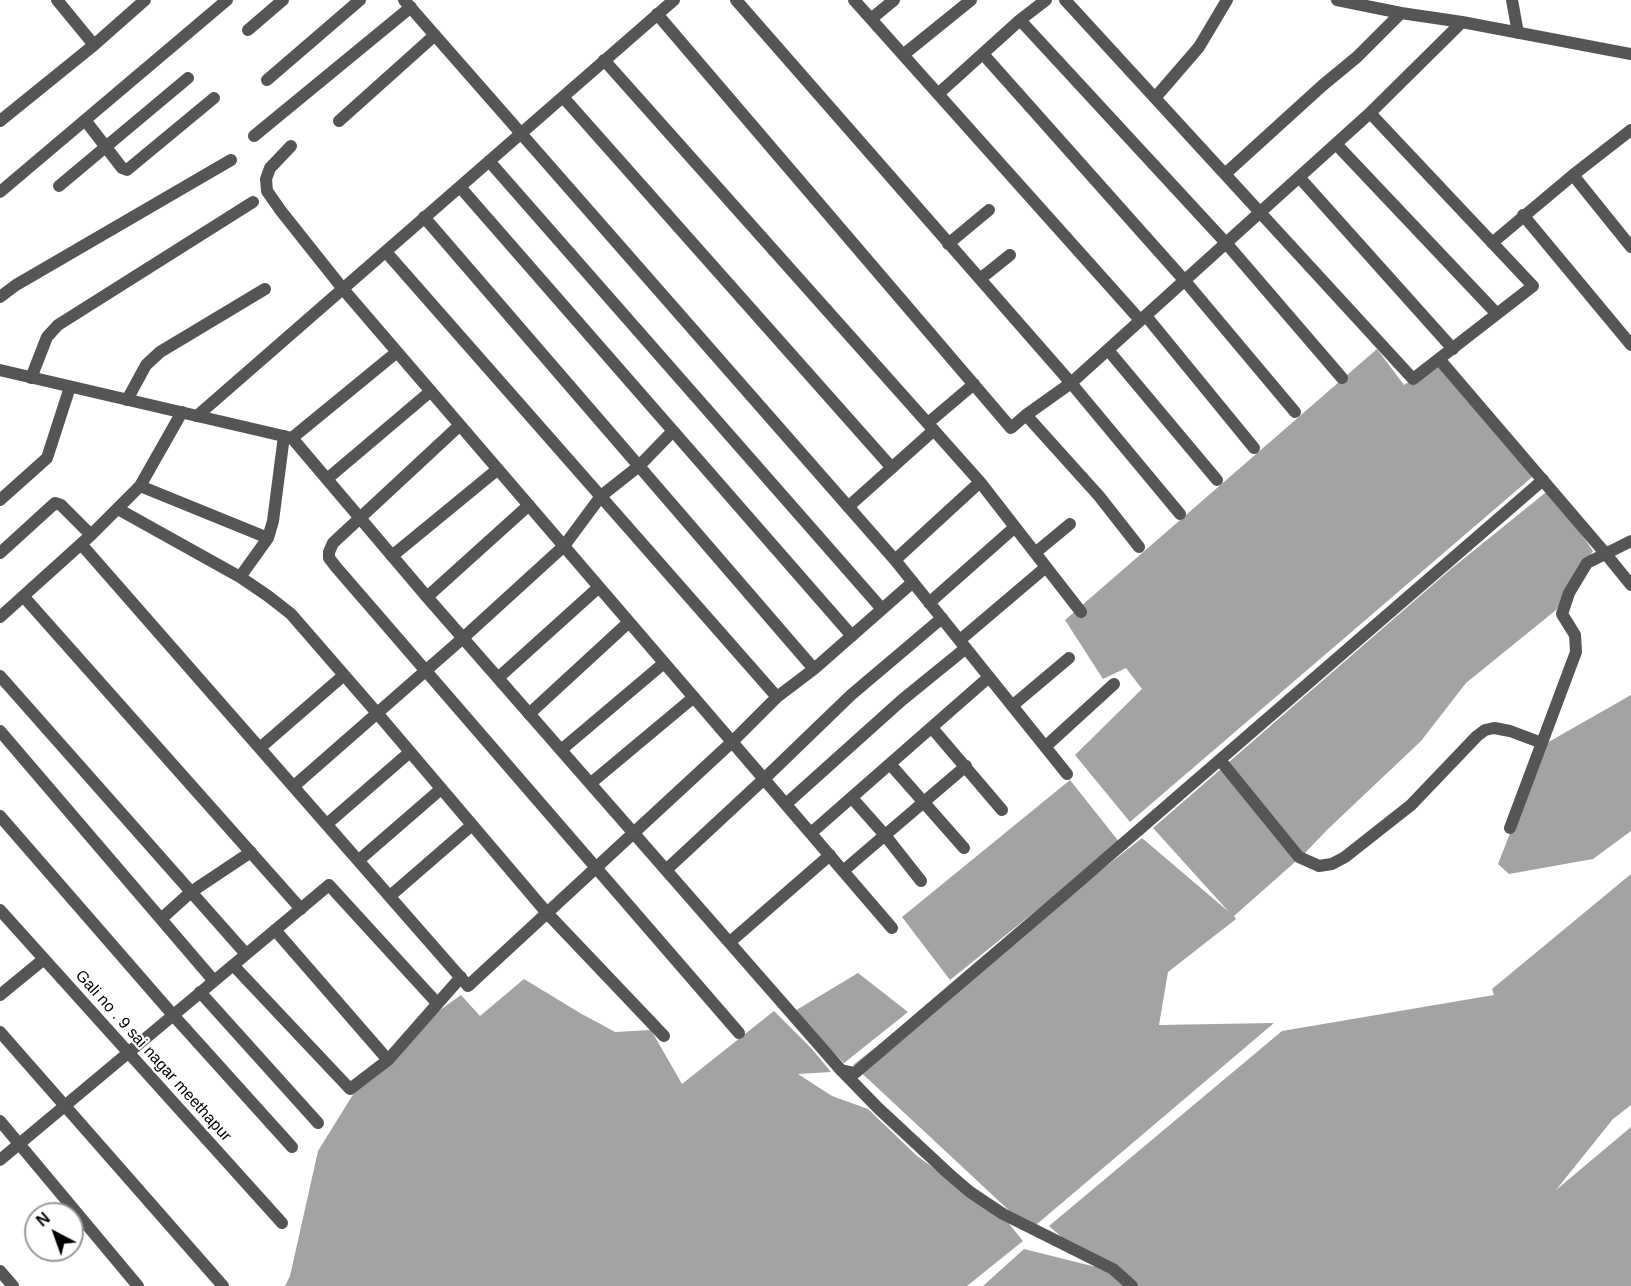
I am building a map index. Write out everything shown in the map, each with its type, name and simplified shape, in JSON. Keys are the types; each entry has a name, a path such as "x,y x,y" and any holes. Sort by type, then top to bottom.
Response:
{"street":[{"path":"57,0 94,45"},
{"path":"0,121 94,45 145,0"},
{"path":"0,192 227,0"},
{"path":"248,30 283,0"},
{"path":"267,80 360,0"},
{"path":"197,416 674,0"},
{"path":"736,0 1071,383 1180,514"},
{"path":"854,0 1143,318 1254,448"},
{"path":"871,19 894,0"},
{"path":"903,56 971,0"},
{"path":"938,94 1020,20 1046,0"},
{"path":"1065,0 1413,379 1533,286 1370,113"},
{"path":"1155,98 1198,47 1227,0"},
{"path":"1336,0 1401,14 1462,22 1631,54"},
{"path":"1512,0 1518,33"},
{"path":"254,136 408,4 895,560 1067,774"},
{"path":"657,14 1011,428 1071,383 1185,281 1370,113 1462,22"},
{"path":"1225,174 1357,57 1401,14"},
{"path":"1020,20 1226,243 1342,378"},
{"path":"339,122 435,35"},
{"path":"983,54 1185,281 1295,412"},
{"path":"604,60 980,482 1081,612"},
{"path":"59,186 188,78"},
{"path":"563,97 892,468"},
{"path":"85,120 122,168 127,170 214,98"},
{"path":"1492,243 1523,215 1631,130"},
{"path":"1336,144 1497,314"},
{"path":"291,146 270,168 266,179 267,191 281,211 397,352 892,928"},
{"path":"0,297 16,285 231,160"},
{"path":"489,161 882,609"},
{"path":"1573,175 1631,247"},
{"path":"1299,177 1452,349"},
{"path":"460,187 852,636"},
{"path":"31,378 47,337 58,324 81,312 253,202"},
{"path":"948,244 989,210"},
{"path":"1523,215 1631,345"},
{"path":"424,217 814,669"},
{"path":"386,252 777,697"},
{"path":"980,279 1010,255"},
{"path":"127,400 146,365 160,352 265,289"},
{"path":"1108,350 1217,480"},
{"path":"240,578 268,538 288,437 397,352"},
{"path":"1439,359 1631,585"},
{"path":"0,370 288,437 841,1070 878,1108 970,1192 1003,1214 1113,1269 1132,1286"},
{"path":"848,507 892,468 974,384"},
{"path":"0,500 47,458 70,387"},
{"path":"327,479 431,391"},
{"path":"0,617 91,535 140,486 182,412"},
{"path":"1026,415 1099,496 1139,547"},
{"path":"460,425 333,543 329,558 739,1033"},
{"path":"294,786 564,546 601,496 639,466 673,431"},
{"path":"392,556 498,469"},
{"path":"841,1070 855,1073 1543,480"},
{"path":"895,560 980,482"},
{"path":"140,486 268,538"},
{"path":"0,553 55,503 61,505 91,535"},
{"path":"427,597 529,506"},
{"path":"118,509 240,578 291,614 547,914 664,1036"},
{"path":"1035,553 1070,524"},
{"path":"929,603 1015,527"},
{"path":"1510,828 1576,652 1575,635 1562,614 1563,606 1587,562 1631,541"},
{"path":"81,544 468,986 732,742 777,697 814,669 913,582"},
{"path":"786,804 1046,567"},
{"path":"498,678 599,587"},
{"path":"24,597 301,909"},
{"path":"666,870 850,695 942,618"},
{"path":"529,714 629,622"},
{"path":"1012,706 1069,658"},
{"path":"561,750 664,663"},
{"path":"261,747 344,675"},
{"path":"0,676 246,954"},
{"path":"811,833 989,678"},
{"path":"1045,747 1114,684"},
{"path":"591,783 694,697"},
{"path":"932,728 1002,810"},
{"path":"1220,760 1299,857 1319,866 1332,864 1346,857 1411,805 1485,730 1494,728 1510,731 1542,742"},
{"path":"0,731 214,981"},
{"path":"327,824 410,752"},
{"path":"890,764 964,848"},
{"path":"843,871 966,766"},
{"path":"359,860 441,789"},
{"path":"852,798 921,881"},
{"path":"0,816 173,1015 292,1147"},
{"path":"390,896 472,825"},
{"path":"161,919 191,892 251,852"},
{"path":"729,942 830,855"},
{"path":"0,1160 329,885 437,1003"},
{"name":"Gali no . 9 sai nagar meethapur","path":"0,910 282,1223"},
{"path":"275,930 388,1060"},
{"path":"0,995 44,959"},
{"path":"233,965 350,1089 388,1060 461,977"},
{"path":"200,992 318,1123"},
{"path":"0,1032 223,1286"},
{"path":"0,1120 138,1286"},
{"path":"0,1271 13,1286"}],"shaded area":[{"path":"1377,349 1404,385 1444,360 1538,472 1130,822 1075,755 1142,689 1126,668 1103,679 1065,620"},
{"path":"1550,489 1593,551 1556,610 1466,683 1421,741 1303,855 1234,916 1236,919 1168,972 1159,1025 1274,1023 1030,1230 853,1065 1142,838 1229,912 1153,828 1451,569"},
{"path":"1631,695 1631,831 1593,859 1509,874 1498,864 1545,744"},
{"path":"1070,780 1120,843 950,980 902,917"},
{"path":"1631,874 1631,1105 1613,1119 1556,1190 1631,1127 1631,1286 983,1286 1024,1249 1096,1267 1049,1226 1282,1031 1494,995 1492,989"},
{"path":"858,973 908,1012 844,1063 793,1012"},
{"path":"524,979 615,1032 651,1030 682,1084 774,1011 812,1049 831,1072 798,1074 832,1096 868,1109 917,1156 1006,1220 1023,1241 967,1286 285,1286 290,1276 318,1151 357,1088 426,1020 461,995 480,1016"}]}
